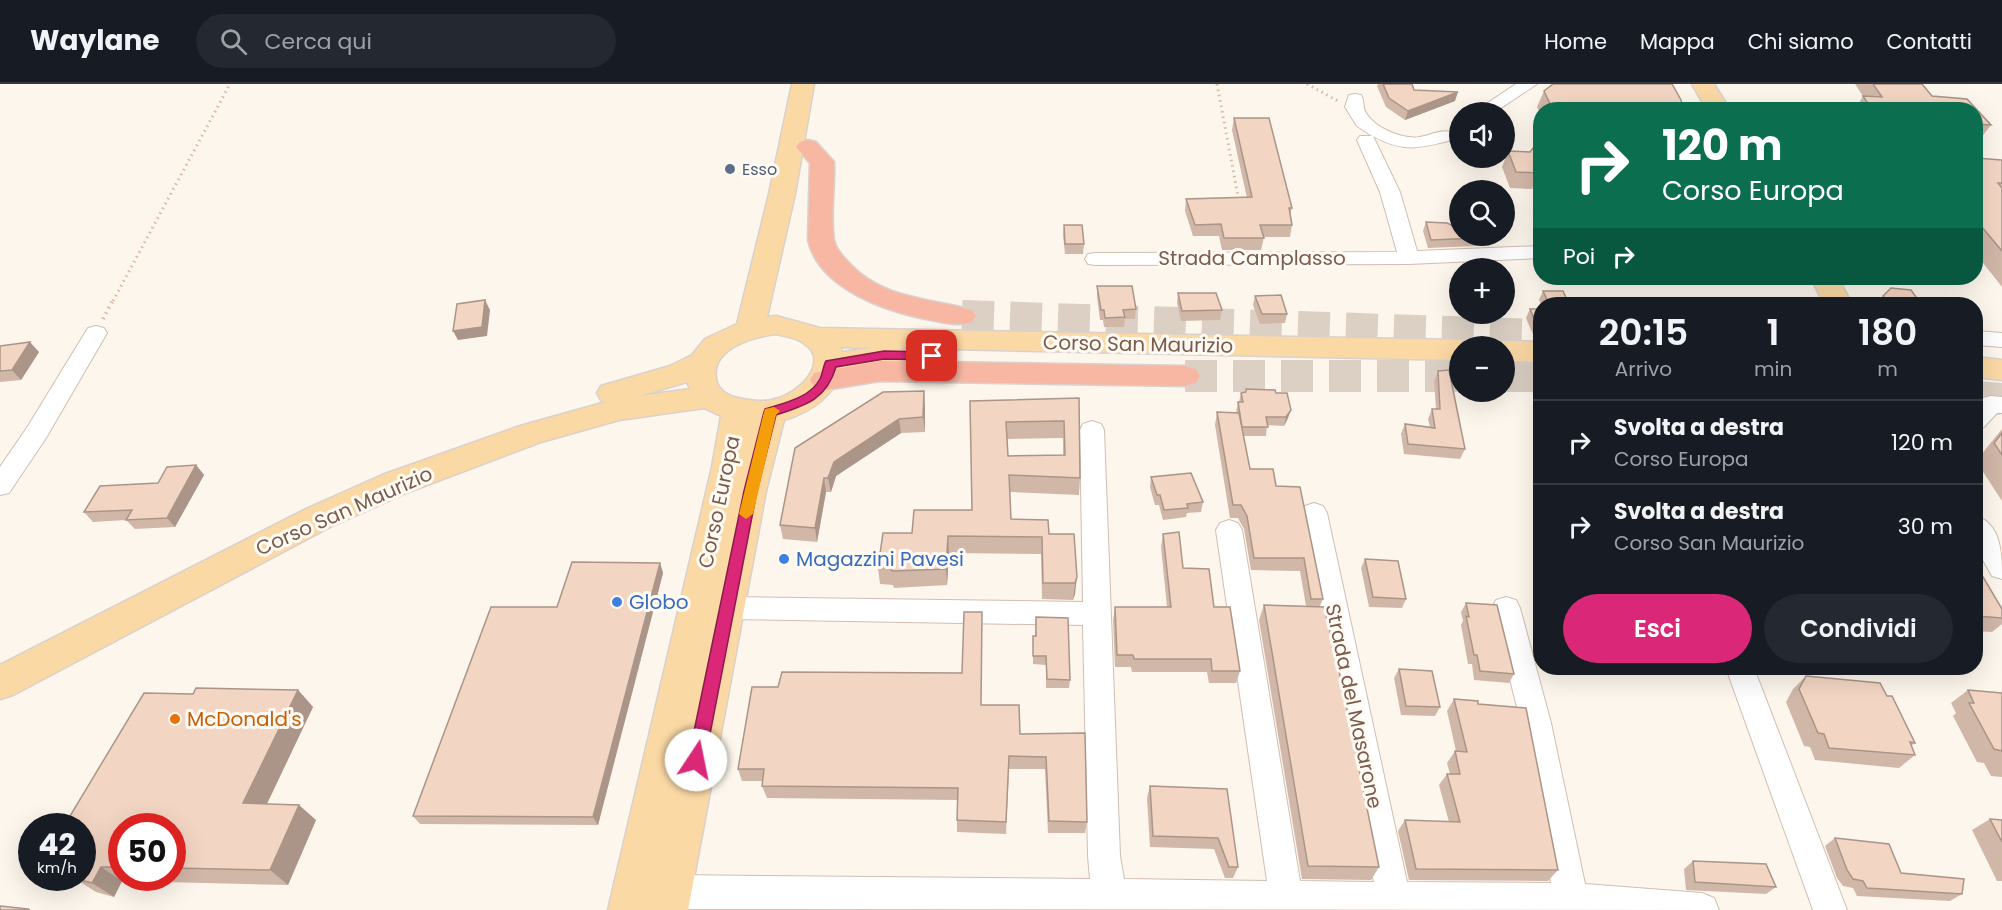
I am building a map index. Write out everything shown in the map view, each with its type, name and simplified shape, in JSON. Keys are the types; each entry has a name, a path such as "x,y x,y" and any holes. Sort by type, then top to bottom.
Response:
{"highway":[{"path":"808,147 822,162 823,248 843,276 880,298 919,310 962,316"},
{"path":"828,372 1185,376"}],"main road":[{"path":"763,327 782,194 803,84"},
{"path":"763,327 808,147 821,84"},
{"path":"1703,84 1714,102"},
{"path":"704,361 714,347 730,336 763,327 798,329 816,337 827,349 828,372 816,391 803,401 739,407"},
{"name":"Corso San Maurizio","path":"816,337 1449,350"},
{"path":"1515,351 1533,352"},
{"name":"Corso San Maurizio","path":"828,372 884,355 1449,366"},
{"name":"Corso San Maurizio","path":"0,660 270,522 391,467 498,428 681,373 704,361"},
{"name":"Corso Europa","path":"704,361 700,374 702,386 739,407"},
{"path":"1515,367 1533,368"},
{"path":"1983,368 2002,370"},
{"path":"1983,388 2002,389"},
{"name":"Corso San Maurizio","path":"0,683 318,518 394,484 531,434 619,409 739,407"},
{"name":"Corso Europa","path":"668,901 750,491 739,407"},
{"name":"Corso Europa","path":"630,910 739,407"}],"street":[{"path":"1499,102 1528,84"},
{"path":"1355,99 1355,110 1362,121 1395,139 1415,143 1448,135"},
{"path":"1366,140 1390,192 1408,258"},
{"name":"Strada Camplasso","path":"1095,259 1408,258 1533,252"},
{"path":"0,486 37,432 96,333"},
{"path":"1983,339 2002,340"},
{"path":"1983,413 1991,404 2002,405"},
{"path":"1092,430 1104,856 1109,895"},
{"name":"Strada del Masarone","path":"1314,513 1394,898"},
{"path":"1229,530 1287,903"},
{"path":"1983,537 2002,568"},
{"path":"727,608 1096,614"},
{"path":"1506,608 1536,723 1572,905"},
{"path":"1743,675 1830,910"},
{"path":"668,901 1014,902 1109,895 1287,903 1394,898 1702,910"}],"path":[{"path":"96,333 230,84"},
{"path":"1216,84 1238,196"}],"building":[{"path":"1383,84 1412,84 1414,90 1458,92 1408,111 1389,98"},
{"path":"1553,84 1672,84 1682,102 1549,102 1544,91"},
{"path":"1873,84 1922,84 1932,96 1967,99 1970,102 1867,102 1863,96 1882,97"},
{"path":"1983,116 1991,125 1983,124"},
{"path":"1234,118 1269,118 1292,208 1289,208 1292,225 1260,225 1264,238 1224,238 1221,224 1195,225 1186,199 1252,197"},
{"path":"1533,148 1533,173 1516,172 1515,151 1530,152"},
{"path":"1983,159 2002,160 2002,183 1998,183 2002,188 2002,251 1983,228"},
{"path":"1426,222 1449,224 1449,239 1431,240"},
{"path":"1064,225 1082,225 1084,244 1065,244"},
{"path":"1097,286 1132,286 1136,309 1123,310 1125,317 1105,318 1104,310 1101,310"},
{"path":"1891,288 1911,290 1916,297 1884,297"},
{"path":"1543,291 1563,291 1566,297 1546,297"},
{"path":"1178,293 1216,293 1222,310 1182,311"},
{"path":"1281,295 1287,314 1262,314 1255,296"},
{"path":"485,300 482,327 453,331 457,304"},
{"path":"30,342 12,370 0,371 0,346"},
{"path":"1449,370 1449,402 1455,402 1465,449 1408,444 1405,424 1435,428 1432,409 1440,409 1438,371"},
{"path":"1246,389 1275,390 1276,393 1287,393 1291,410 1286,417 1266,417 1268,427 1242,427 1238,402 1243,402 1241,393 1246,392"},
{"path":"924,391 923,417 899,419 834,462 828,478 824,478 815,528 780,525 795,448 883,392"},
{"path":"1079,398 1080,478 1009,475 1011,519 1048,520 1049,534 1074,534 1077,577 1075,583 1043,583 1042,537 948,536 946,569 892,571 891,568 878,568 883,533 912,533 914,510 972,510 970,401","holes":["1064,421 1065,455 1008,456 1006,422"]},
{"path":"1217,412 1239,413 1250,469 1273,469 1276,486 1300,487 1323,599 1311,599 1304,558 1254,558 1247,516 1241,505 1233,505"},
{"path":"2002,433 2002,455 1994,443"},
{"path":"196,465 167,518 126,520 132,510 84,512 100,486 158,483 167,467"},
{"path":"1191,473 1203,502 1187,504 1188,508 1164,510 1151,477"},
{"path":"1179,532 1183,568 1209,569 1214,607 1230,607 1240,671 1212,671 1211,659 1134,659 1133,655 1117,655 1115,607 1171,607 1163,534"},
{"path":"1365,559 1398,561 1406,599 1373,597"},
{"path":"572,562 660,563 593,817 413,816 491,607 557,607"},
{"path":"1983,577 2002,609 2002,618 1983,617"},
{"path":"1466,603 1497,605 1514,674 1480,671 1477,655 1474,655 1466,616 1469,617"},
{"path":"1264,605 1324,607 1379,867 1308,866"},
{"path":"964,612 982,612 981,705 1019,705 1020,734 1085,733 1087,822 1049,821 1046,757 1009,756 1006,822 957,820 958,788 762,786 764,769 738,769 752,687 778,687 782,672 962,673"},
{"path":"1036,617 1068,618 1070,680 1047,679 1046,656 1033,656"},
{"path":"1399,669 1432,671 1440,707 1406,706"},
{"path":"1806,676 1880,683 1887,696 1892,696 1915,743 1910,742 1915,755 1829,748 1824,734 1818,733 1799,689"},
{"path":"196,688 298,690 243,803 299,805 270,870 186,868 186,813 108,813 108,867 101,867 96,876 96,813 72,813 144,693 193,694"},
{"path":"1968,690 2002,693 2002,751 1994,749 1969,703 1974,703"},
{"path":"1454,699 1478,701 1478,704 1526,708 1558,870 1416,869 1405,820 1460,822 1447,774 1460,774 1455,751 1467,752"},
{"path":"1150,786 1227,789 1238,867 1229,867 1218,838 1153,836"},
{"path":"1990,819 2002,820 2002,842"},
{"path":"1835,838 1889,844 1901,873 1964,879 1962,894 1867,888 1863,881 1853,879 1847,870"},
{"path":"1693,861 1766,864 1776,887 1695,882"},
{"path":"0,906 28,909 30,910 0,910"}],"tunnel":[{"path":"962,316 1533,335"},
{"path":"1185,376 1449,376"},
{"path":"1515,376 1533,376"},
{"path":"1983,398 2002,399"}],"slow traffic":[{"path":"746,514 770,412 774,411"}],"place":[{"name":"Esso","path":"730,169"},
{"name":"Magazzini Pavesi","path":"784,559"},
{"name":"Globo","path":"617,602"},
{"name":"McDonald's","path":"175,719"}],"route":[{"path":"696,760 750,491 770,412 788,408 803,401 816,391 825,380 831,363 884,355 932,356"}]}
